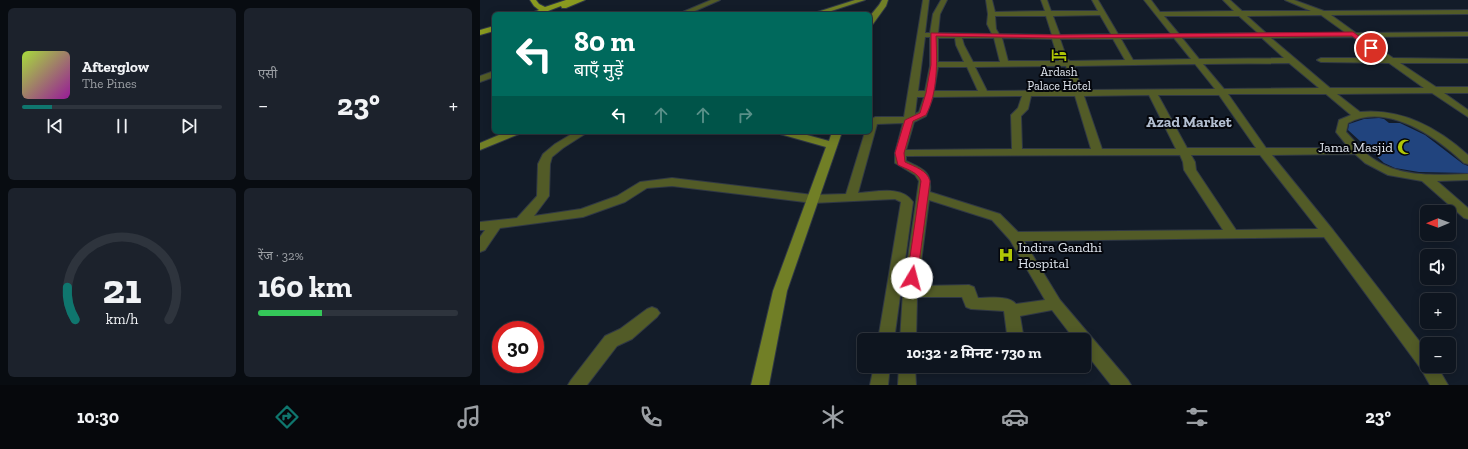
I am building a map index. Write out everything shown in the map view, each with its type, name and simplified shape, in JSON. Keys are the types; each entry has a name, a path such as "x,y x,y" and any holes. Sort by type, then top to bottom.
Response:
{"main road":[{"path":"533,0 536,5 543,9 582,0"},
{"path":"543,9 572,0"},
{"path":"480,33 492,29"},
{"path":"480,37 492,33"}],"street":[{"path":"687,12 717,0"},
{"path":"822,12 862,0"},
{"path":"872,17 884,4 885,0"},
{"path":"908,333 910,292 925,181 924,176 920,172 901,163 900,153 909,120 926,0"},
{"path":"872,124 875,120 909,120 923,114 930,93 934,65 933,35 939,5 944,0"},
{"path":"989,0 992,14 992,29 997,36 1005,64"},
{"path":"1044,0 1063,61 1069,63"},
{"path":"1095,0 1130,62"},
{"path":"1147,0 1195,61 1221,91 1263,151 1328,233 1420,354"},
{"path":"1226,0 1291,60 1358,115"},
{"path":"1288,0 1323,13 1468,114"},
{"path":"1159,14 1468,12"},
{"path":"992,14 1102,13"},
{"path":"921,35 1056,37 1468,34"},
{"path":"958,35 960,46 968,64 984,93"},
{"path":"934,65 1291,60"},
{"path":"1321,60 1468,61"},
{"path":"1454,61 1468,70"},
{"path":"1069,63 1097,152"},
{"path":"480,79 492,75"},
{"path":"913,94 1468,90"},
{"path":"1152,92 1184,151 1189,162 1190,170 1233,235"},
{"path":"1017,152 1016,115 1023,109 1027,93"},
{"path":"1468,161 1452,147 1421,126 1384,115 1358,115 1343,122 1341,132 1358,151 1383,169 1406,176 1426,178 1468,177"},
{"path":"480,147 510,134"},
{"path":"521,222 543,197 545,172 544,162 546,157 553,150 580,134"},
{"path":"791,134 832,145"},
{"path":"760,385 780,291 836,134"},
{"path":"851,198 869,134"},
{"path":"1452,147 1468,147"},
{"path":"900,153 1358,151"},
{"path":"1426,178 1468,215"},
{"path":"480,226 583,213 621,199 644,185 672,182 813,199 897,195 904,198 907,202 887,333"},
{"path":"924,194 996,217 1015,237 1055,304 1122,385"},
{"path":"480,247 496,224"},
{"path":"1015,237 1328,233"},
{"path":"910,292 969,291 972,303 1008,305 1012,311 1015,333"},
{"path":"1012,311 1055,304"},
{"path":"577,385 611,341 626,334 652,312"},
{"path":"879,385 881,373"},
{"path":"906,385 907,373"},
{"path":"1432,373 1439,385"}],"building":[{"name":"Jama Masjid","path":"1364,119 1384,119 1389,123 1400,123 1425,135 1463,164 1468,166 1468,173 1419,172 1395,168 1384,163 1348,130 1349,124"}],"place":[{"name":"Ardash Palace Hotel","path":"1059,55"},
{"name":"Jama Masjid","path":"1405,147"},
{"name":"Indira Gandhi Hospital","path":"1006,255"}],"district":[{"name":"Azad Market","path":"1189,122"}],"route":[{"path":"912,278 925,181 924,176 920,172 901,163 900,153 909,120 923,114 930,93 934,65 933,35 1057,37 1353,34 1371,48"}]}
